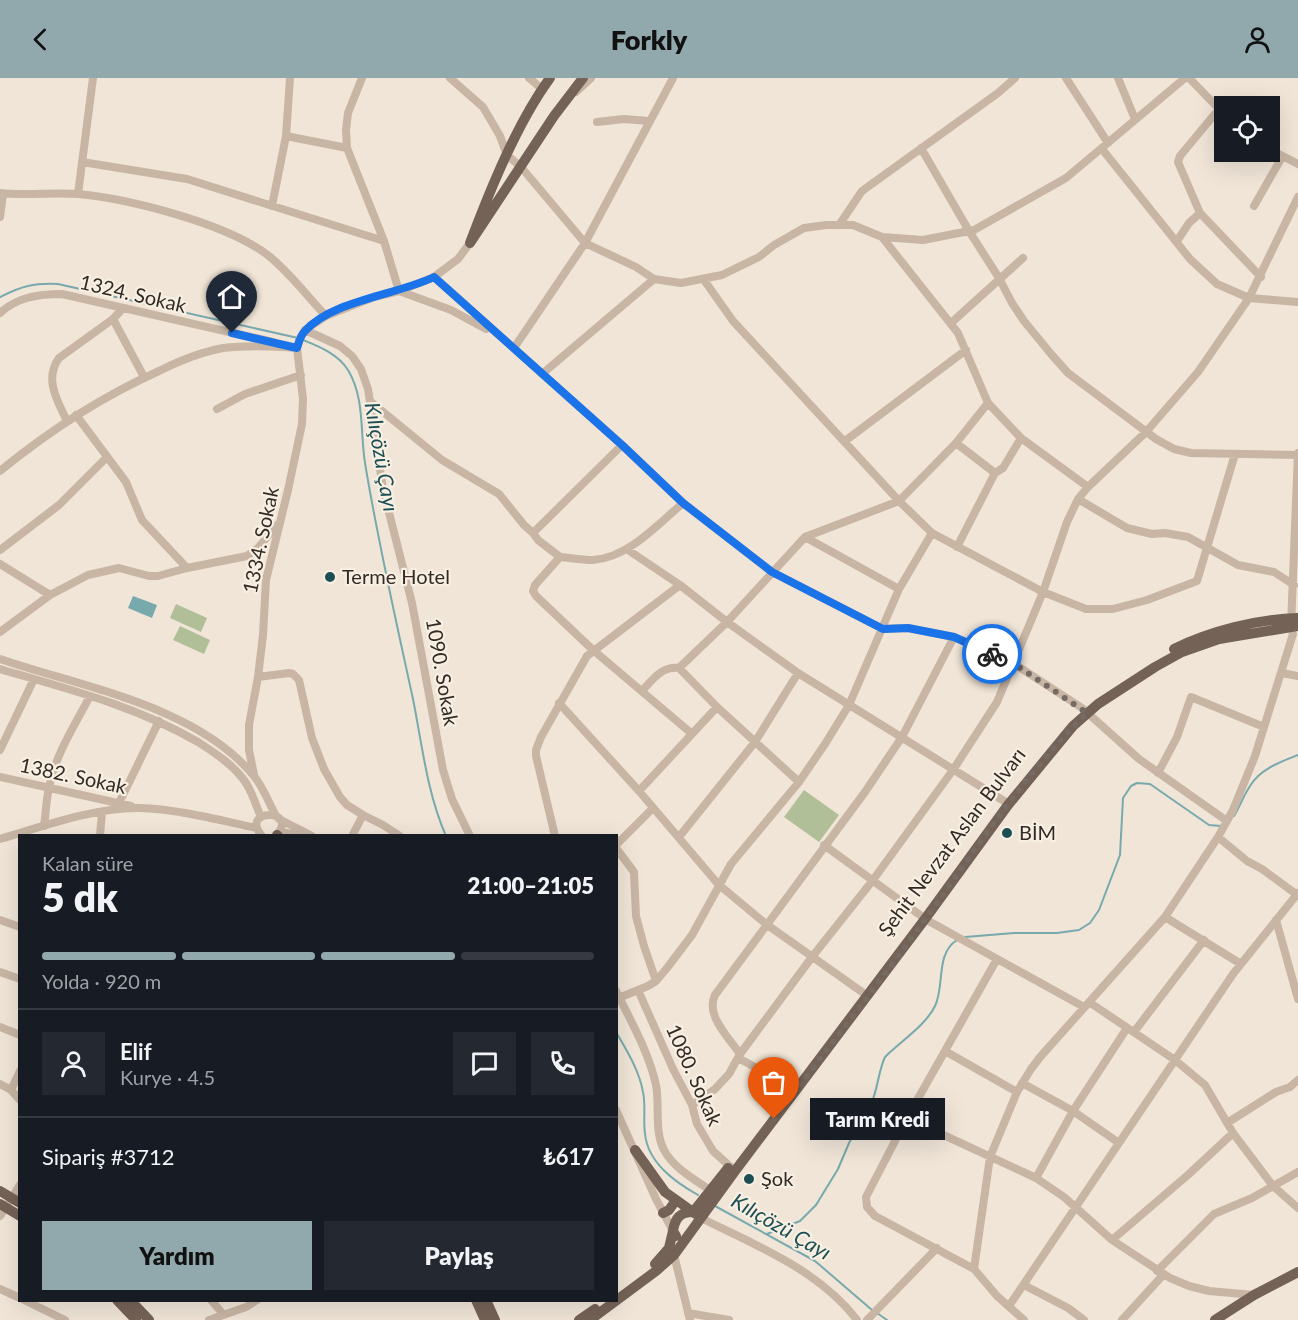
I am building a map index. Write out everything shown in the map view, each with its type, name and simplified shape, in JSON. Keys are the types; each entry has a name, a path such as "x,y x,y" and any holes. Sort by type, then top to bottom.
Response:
{"main road":[{"path":"470,243 507,155 550,78"},
{"path":"470,243 583,78"},
{"name":"Şehit Nevzat Aslan Bulvarı","path":"732,1169 862,992 923,917 1004,801 1054,737 1084,710 1155,667 1200,645 1246,633 1295,625"},
{"name":"Şehit Nevzat Aslan Bulvarı","path":"699,1212 1026,782 1084,710"},
{"path":"635,1150 660,1195 676,1200 699,1212"},
{"path":"0,1191 7,1206"},
{"path":"663,1213 669,1210 676,1200"},
{"path":"618,1292 659,1261 671,1242 675,1222 680,1215 685,1212 699,1212"},
{"path":"618,1299 675,1255 699,1212"},
{"path":"673,1231 682,1242"},
{"path":"1215,1320 1254,1295 1298,1272"},
{"path":"119,1302 136,1320"},
{"path":"132,1302 149,1320"},
{"path":"477,1302 485,1320"},
{"path":"487,1302 495,1320"},
{"path":"579,1320 604,1302"},
{"path":"590,1320 614,1302"}],"street":[{"path":"78,194 93,78"},
{"path":"272,206 286,136 290,78"},
{"path":"362,78 348,113 347,148 384,241 399,291"},
{"path":"450,78 483,107 500,136 507,155 521,167 585,243 636,267 654,279 681,284 704,280 741,267 804,228 853,225 882,237 923,240 969,231 1065,178 1187,78 1214,104"},
{"path":"529,78 542,89"},
{"path":"561,107 591,78"},
{"path":"514,348 585,243 673,78"},
{"path":"839,225 862,191 998,93 1015,78"},
{"path":"1066,78 1105,146 1190,259 1217,284 1250,298 1298,302"},
{"path":"1118,78 1135,119"},
{"path":"597,122 624,119 650,121"},
{"path":"1214,120 1180,156 1178,162 1200,213 1261,277"},
{"path":"286,136 347,148"},
{"path":"921,148 1024,321 1068,373 1163,444 1182,452 1298,454 1295,625 1282,673 1239,797 1218,837 1165,917 1041,1056 1022,1083 990,1156 974,1269"},
{"path":"1254,206 1282,157 1298,164"},
{"path":"82,162 187,179 384,241"},
{"path":"0,217 2,194 78,194 153,208 235,235 269,256 284,269 326,316"},
{"path":"692,1104 721,1084 812,957 873,880 953,770 997,702 1043,592 1067,522 1078,499 1146,432 1198,372 1250,298 1298,197"},
{"path":"1177,241 1189,223 1200,213"},
{"path":"882,237 958,333 988,402 1021,438 1088,487"},
{"path":"0,471 76,415 144,377 181,360 222,348 249,346 297,348 305,330 326,316 434,277 458,259 470,243"},
{"path":"951,323 1023,258"},
{"path":"434,277 622,445 683,503 772,572 883,629 908,628 954,637 1013,663 1084,710 1139,759 1227,821"},
{"path":"542,374 654,279"},
{"path":"704,280 733,321 899,501 932,533 1043,592 1086,609 1113,609 1147,600 1197,581 1235,454"},
{"path":"399,291 451,310 499,336"},
{"name":"1324. Sokak","path":"0,314 20,300 48,294 62,294 297,348"},
{"path":"67,421 51,381 54,364 58,357 113,319 123,308"},
{"path":"113,319 144,377"},
{"name":"1090. Sokak","path":"305,330 340,346 352,356 361,369 371,402 383,489 412,603 443,770 452,799 469,834"},
{"name":"1334. Sokak","path":"254,775 249,750 249,725 263,635 266,580 302,424 303,399 297,348"},
{"path":"845,441 966,350"},
{"path":"217,409 245,394 301,375"},
{"path":"371,402 442,460 499,494 538,540 560,557 593,560 628,550 683,503"},
{"path":"679,669 727,622 805,537 899,501 956,443 988,402"},
{"path":"76,415 126,483 142,520 187,568"},
{"path":"957,546 995,473 1003,468 1021,438"},
{"path":"956,443 995,473"},
{"path":"533,533 622,445"},
{"path":"0,550 59,505 107,457"},
{"path":"1078,499 1127,528 1152,534 1177,534 1188,537 1238,565 1274,572 1294,585"},
{"path":"0,632 50,595 67,585 104,570 118,568 158,576 252,554 280,521"},
{"path":"714,1193 678,1166 665,1152 660,1136 659,1102 653,1075 618,996 639,990 656,981 692,935 731,864 799,782 849,705 899,589 932,533"},
{"path":"805,537 899,589"},
{"path":"628,550 680,585 798,674 1004,801"},
{"path":"560,557 535,585 536,596 593,650 691,733"},
{"path":"0,564 50,595"},
{"path":"555,834 536,750 559,703 582,663 593,650 680,585"},
{"path":"791,1086 739,1056 712,1011 712,1001 824,844 865,792 902,737 954,637"},
{"path":"0,659 112,693 156,709 211,739 254,775 278,817 281,825 278,834"},
{"path":"642,691 663,670 671,667 679,669 799,782"},
{"path":"0,669 90,696 159,721 215,753 232,767 246,782 261,817 259,832 197,816 139,808 102,812 21,834"},
{"path":"258,676 289,673 297,676 301,684 312,738 324,769 340,797 347,805 397,834"},
{"path":"1282,673 1298,676"},
{"path":"679,837 755,742 798,674"},
{"path":"0,750 34,679"},
{"path":"44,826 49,788 60,755 90,696"},
{"path":"1158,773 1178,737 1191,698 1264,727"},
{"path":"559,703 639,790 718,884 766,924 862,992"},
{"path":"639,790 717,707"},
{"path":"119,803 159,721"},
{"name":"1382. Sokak","path":"0,777 139,808"},
{"path":"618,844 653,808"},
{"path":"100,834 102,812"},
{"path":"261,817 268,814 278,817 308,834"},
{"path":"353,834 363,815"},
{"path":"0,839 18,835"},
{"path":"1009,1306 1241,964 1297,894 1247,861 1218,837"},
{"path":"824,844 923,917 997,959 1087,1004 1175,1060 1205,1085 1233,1133 1273,1186 1298,1208"},
{"path":"618,849 634,872 636,916 656,981"},
{"path":"1165,917 1241,964"},
{"path":"1276,920 1294,970 1298,999"},
{"path":"0,921 18,926"},
{"path":"1036,1178 1073,1111 1131,1030 1204,940"},
{"path":"997,959 907,1118 867,1197 867,1207 875,1216 974,1269 1024,1320"},
{"path":"0,972 18,978"},
{"name":"1080. Sokak","path":"639,990 673,1069 692,1104 697,1124 704,1138 713,1151 732,1169"},
{"path":"0,1027 18,1034"},
{"path":"945,1051 1017,1092"},
{"path":"11,1090 18,1075"},
{"path":"1227,1123 1276,1092 1290,1087 1298,1080"},
{"path":"1022,1083 1073,1111 1119,1143"},
{"path":"0,1084 11,1090 18,1098"},
{"path":"618,1114 635,1150"},
{"path":"907,1118 1036,1178 1064,1197 1112,1240 1161,1272 1189,1286 1209,1292 1254,1295"},
{"path":"1112,1240 1233,1133"},
{"path":"1122,1320 1161,1272 1214,1214 1298,1172"},
{"path":"7,1206 18,1188"},
{"path":"660,1195 663,1213 673,1231"},
{"path":"699,1212 804,1272 843,1304 857,1320"},
{"path":"867,1320 937,1248"},
{"path":"675,1255 689,1317 729,1320"},
{"path":"1024,1285 1068,1308 1084,1320"},
{"path":"0,1289 18,1297"},
{"path":"28,1302 65,1320"},
{"path":"213,1302 224,1314"},
{"path":"209,1320 254,1302"}],"green space":[{"path":"176,604 207,618 201,632 170,618"},
{"path":"180,626 210,640 204,654 173,640"},
{"path":"804,790 839,815 819,842 784,817"}],"water":[{"path":"133,596 157,605 152,618 128,608"}],"waterway":[{"name":"Kılıçözü Çayı","path":"0,297 28,286 58,284 298,338"},
{"name":"Kılıçözü Çayı","path":"303,340 334,355 344,364 357,392 365,463 381,552 422,751 434,803 445,834"},
{"path":"1234,816 1248,789 1259,775 1284,760 1298,755"},
{"path":"965,937 1014,933 1057,933 1079,930 1090,923 1099,910 1120,855 1123,798 1131,786 1137,783 1150,784 1209,825 1221,826"},
{"path":"767,1234 800,1221 816,1205 838,1169 849,1143 871,1104 885,1057 919,1027 935,1006 943,962 950,946 957,940"},
{"name":"Kılıçözü Çayı","path":"618,1036 639,1076 643,1092 645,1134 651,1154 672,1178 698,1195"},
{"name":"Kılıçözü Çayı","path":"715,1206 815,1261 872,1310"},
{"name":"Kılıçözü Çayı","path":"877,1313 887,1320"}],"way so far":[{"path":"774,1119 1008,805 1058,743 1087,713 1013,663 992,654"}],"place":[{"name":"Terme Hotel","path":"330,577"},
{"name":"BİM","path":"1007,833"},
{"name":"Tarım Kredi","path":"774,1119"},
{"name":"Şok","path":"749,1179"}],"route":[{"path":"232,333 297,348 305,330 326,316 352,304 399,291 434,277 622,445 683,503 772,572 883,629 908,628 954,637 992,654"}]}
